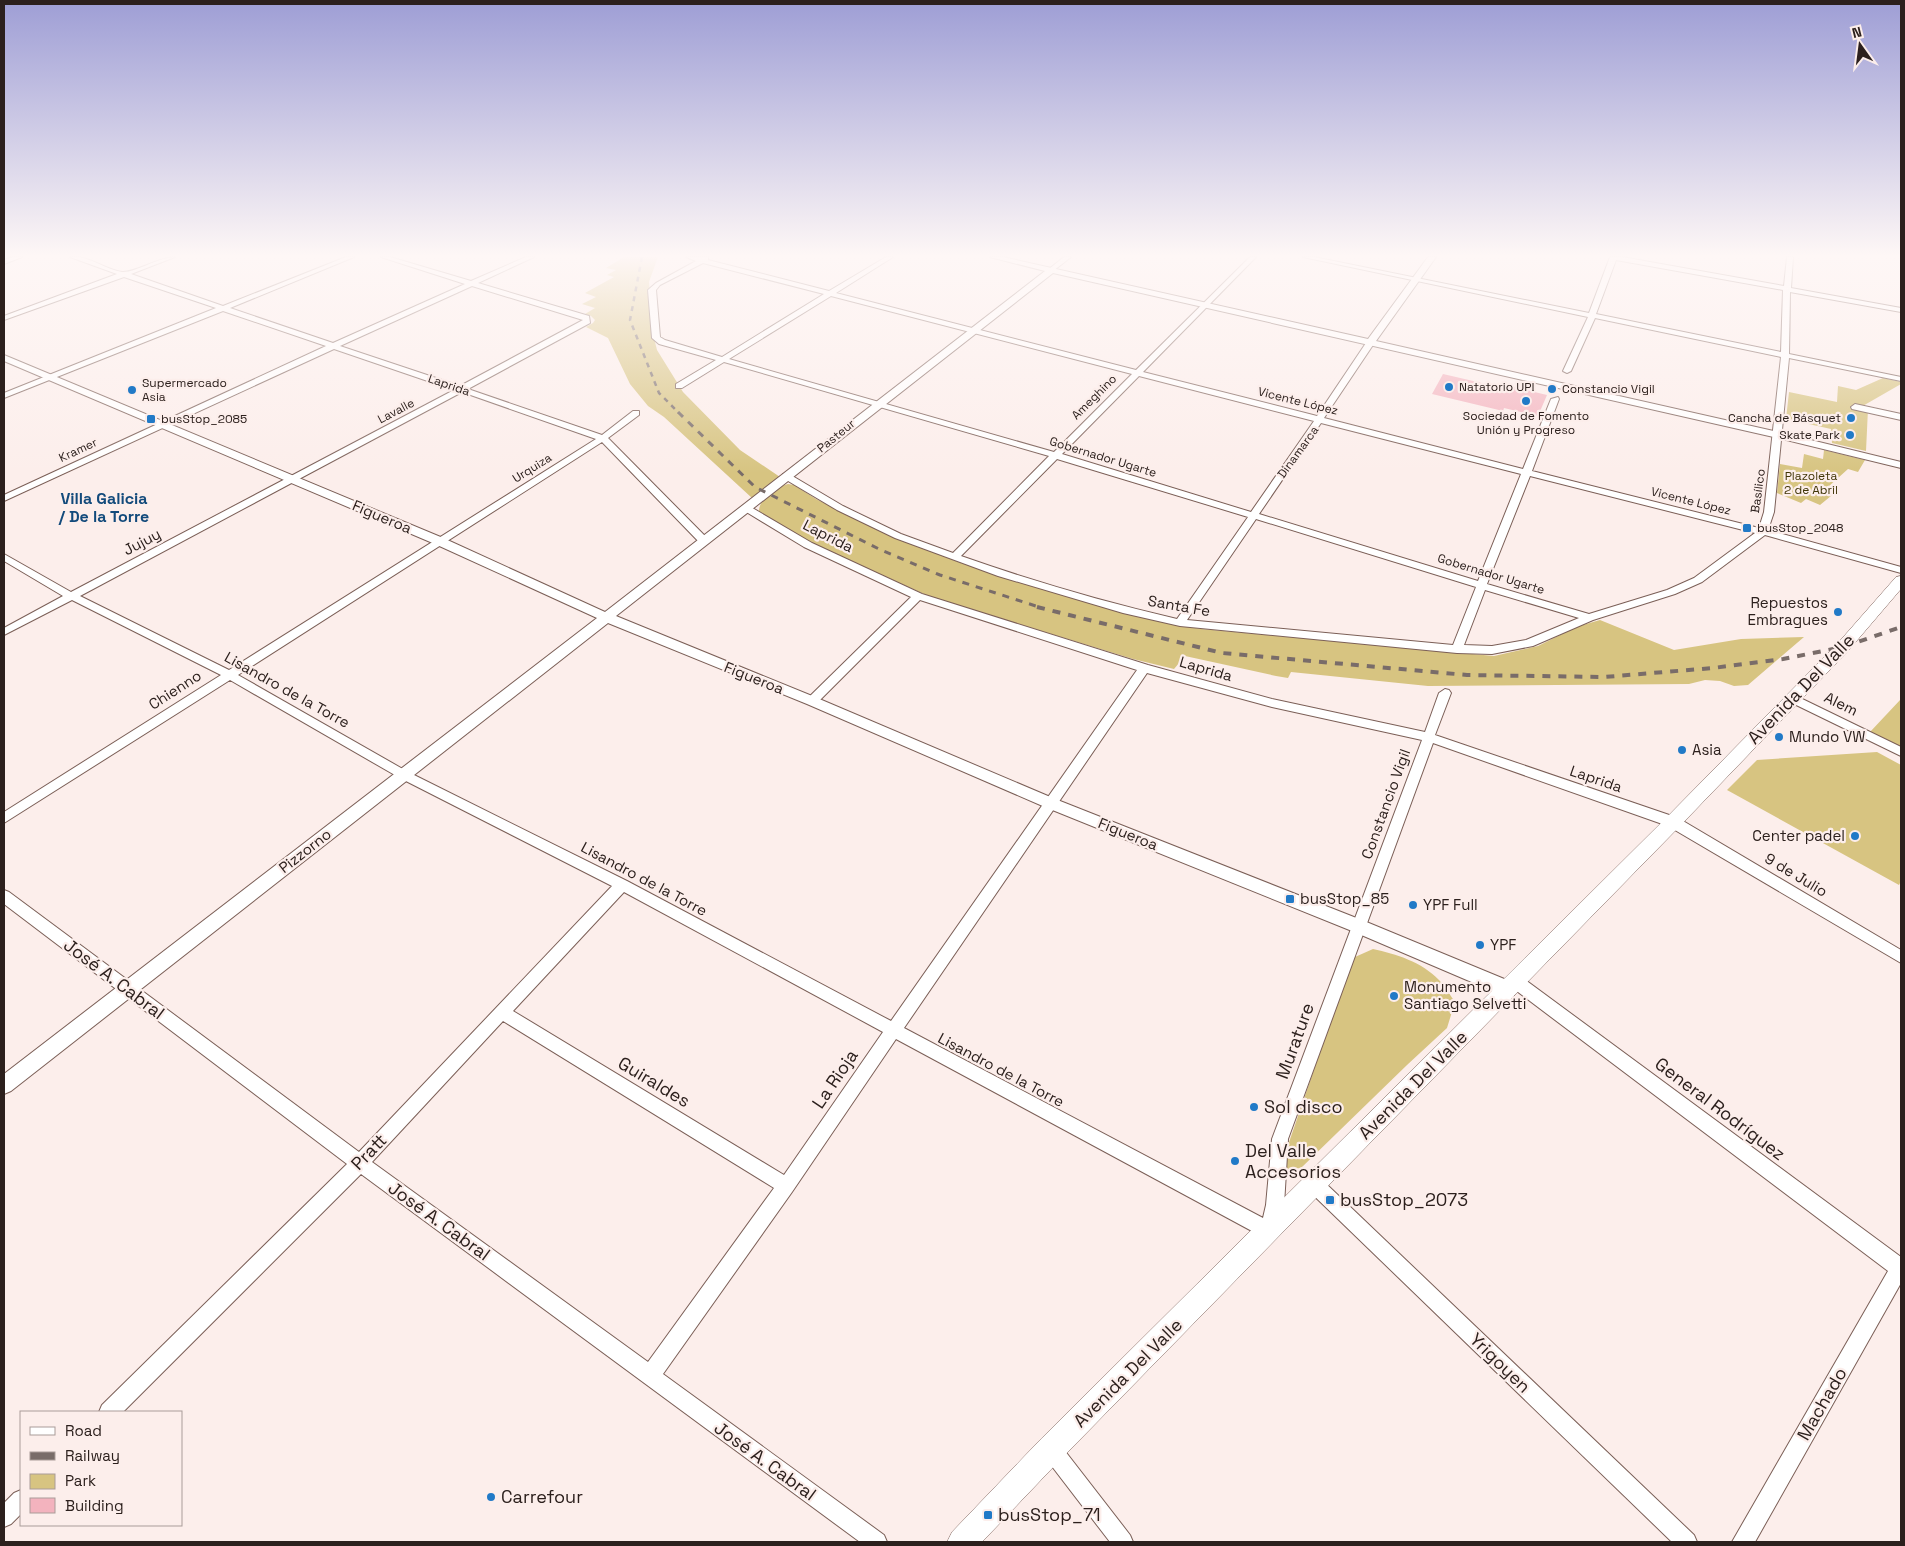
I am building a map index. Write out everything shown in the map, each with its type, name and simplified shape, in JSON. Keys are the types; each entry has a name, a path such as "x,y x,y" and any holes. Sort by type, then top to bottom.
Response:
{"main road":[{"name":"Avenida Del Valle","path":"962,1542 1051,1449 1269,1232 1314,1184 1673,822 1843,647 1901,580"}],"street":[{"path":"4,396 169,329"},
{"name":"Laprida","path":"283,329 603,438 704,541"},
{"name":"Kramer","path":"4,498 371,329"},
{"name":"Lavalle","path":"294,480 575,329"},
{"name":"Gobernador Ugarte","path":"655,329 656,338 662,342 724,358 1055,455 1589,618"},
{"path":"679,386 772,329"},
{"name":"Vicente López","path":"969,329 1764,532 1901,570"},
{"name":"Ameghino","path":"954,557 1181,329"},
{"path":"1315,329 1778,434 1901,465"},
{"name":"Dinamarca","path":"1180,623 1252,515 1321,420 1380,329"},
{"path":"1567,371 1586,329"},
{"path":"1657,329 1901,379"},
{"name":"Basílico","path":"1589,618 1671,592 1698,580 1764,532 1770,512 1786,329"},
{"name":"Pasteur","path":"606,617 876,404 976,331"},
{"name":"Figueroa","path":"4,358 440,541 606,617 1050,803 1358,926 1512,985"},
{"path":"1457,649 1555,399"},
{"path":"1855,407 1901,417"},
{"name":"Urquiza","path":"440,541 603,438 636,413"},
{"name":"Santa Fe","path":"786,476 857,516 898,536 954,557 1002,574 1123,610 1180,623 1457,649 1492,650 1529,643 1589,618"},
{"name":"Jujuy","path":"4,632 294,480"},
{"name":"Laprida","path":"746,508 808,545 918,596 1144,668 1272,703 1428,737 1673,822"},
{"name":"Chienno","path":"4,818 440,541"},
{"name":"Lisandro de la Torre","path":"4,557 71,596 228,674 404,775 622,886 1269,1232"},
{"path":"812,702 918,596"},
{"name":"Pizzorno","path":"4,1085 606,617"},
{"path":"1050,803 1144,668"},
{"name":"Constancio Vigil","path":"1358,926 1445,693"},
{"name":"Alem","path":"1792,698 1901,752"},
{"name":"La Rioja","path":"650,1376 786,1186 1050,803"},
{"name":"9 de Julio","path":"1673,822 1901,957"},
{"name":"Pratt","path":"110,1411 360,1163 500,1012 622,886"},
{"name":"José A. Cabral","path":"4,896 360,1163 877,1542"},
{"name":"Murature","path":"1269,1232 1276,1205 1280,1139 1358,926"},
{"name":"General Rodríguez","path":"1512,985 1901,1268"},
{"name":"Guiraldes","path":"500,1012 786,1186"},
{"name":"Yrigoyen","path":"1314,1184 1687,1542"},
{"name":"Machado","path":"1743,1542 1901,1268"},
{"path":"1051,1449 1123,1542"},
{"path":"4,1518 20,1501"}],"green space":[{"path":"590,329 653,329 657,350 683,392 740,450 780,477 752,498 664,417 648,406 630,384 608,338"},
{"path":"1883,378 1901,382 1901,384 1861,407 1868,409 1866,451 1832,443 1831,429 1786,419 1789,392 1837,402 1838,386 1856,390"},
{"name":"Plazoleta 2 de Abril","path":"1824,450 1865,460 1858,472 1848,469 1828,487 1837,491 1820,505 1806,499 1801,503 1777,493 1780,464 1802,468 1804,454 1823,459"},
{"path":"788,484 794,485 816,499 891,536 961,563 1125,613 1169,624 1202,629 1494,656 1538,646 1576,627 1600,620 1674,650 1741,639 1804,637 1748,685 1734,686 1720,681 1705,680 1689,684 1428,686 1291,672 1288,678 1185,656 1174,669 1133,659 933,598 812,544 759,512 765,498"},
{"path":"1901,699 1901,747 1870,732"},
{"name":"Center padel","path":"1877,752 1901,765 1901,881 1899,885 1727,790 1757,760"},
{"path":"1373,949 1391,953 1417,964 1439,980 1455,1002 1447,1028 1301,1168 1287,1170 1286,1151 1341,991 1355,957"}],"building":[{"path":"1443,374 1512,390 1514,387 1547,395 1538,416 1504,408 1503,411 1432,394"}],"railway":[{"path":"634,329 659,393 678,412"},
{"path":"678,412 755,487 879,549 940,575 1042,608"},
{"path":"1037,607 1222,653 1467,675 1604,677 1713,668 1783,659 1843,647 1901,627"}],"place":[{"name":"Natatorio UP!","path":"1449,387"},
{"name":"Constancio Vigil","path":"1552,389"},
{"name":"Supermercado Asia","path":"132,390"},
{"name":"Sociedad de Fomento Unión y Progreso","path":"1526,401"},
{"name":"Cancha de Básquet","path":"1851,418"},
{"name":"busStop_2085","path":"151,419"},
{"name":"Skate Park","path":"1850,435"},
{"name":"busStop_2048","path":"1747,528"},
{"name":"Repuestos Embragues","path":"1838,612"},
{"name":"Mundo VW","path":"1779,737"},
{"name":"Asia","path":"1682,750"},
{"name":"Center padel","path":"1855,836"},
{"name":"busStop_85","path":"1290,899"},
{"name":"YPF Full","path":"1413,905"},
{"name":"YPF","path":"1480,945"},
{"name":"Monumento Santiago Selvetti","path":"1394,996"},
{"name":"Sol disco","path":"1254,1107"},
{"name":"Del Valle Accesorios","path":"1235,1161"},
{"name":"busStop_2073","path":"1330,1200"},
{"name":"Carrefour","path":"491,1497"},
{"name":"busStop_71","path":"988,1515"}],"district":[{"name":"Villa Galicia / De la Torre","path":"104,507"}]}
